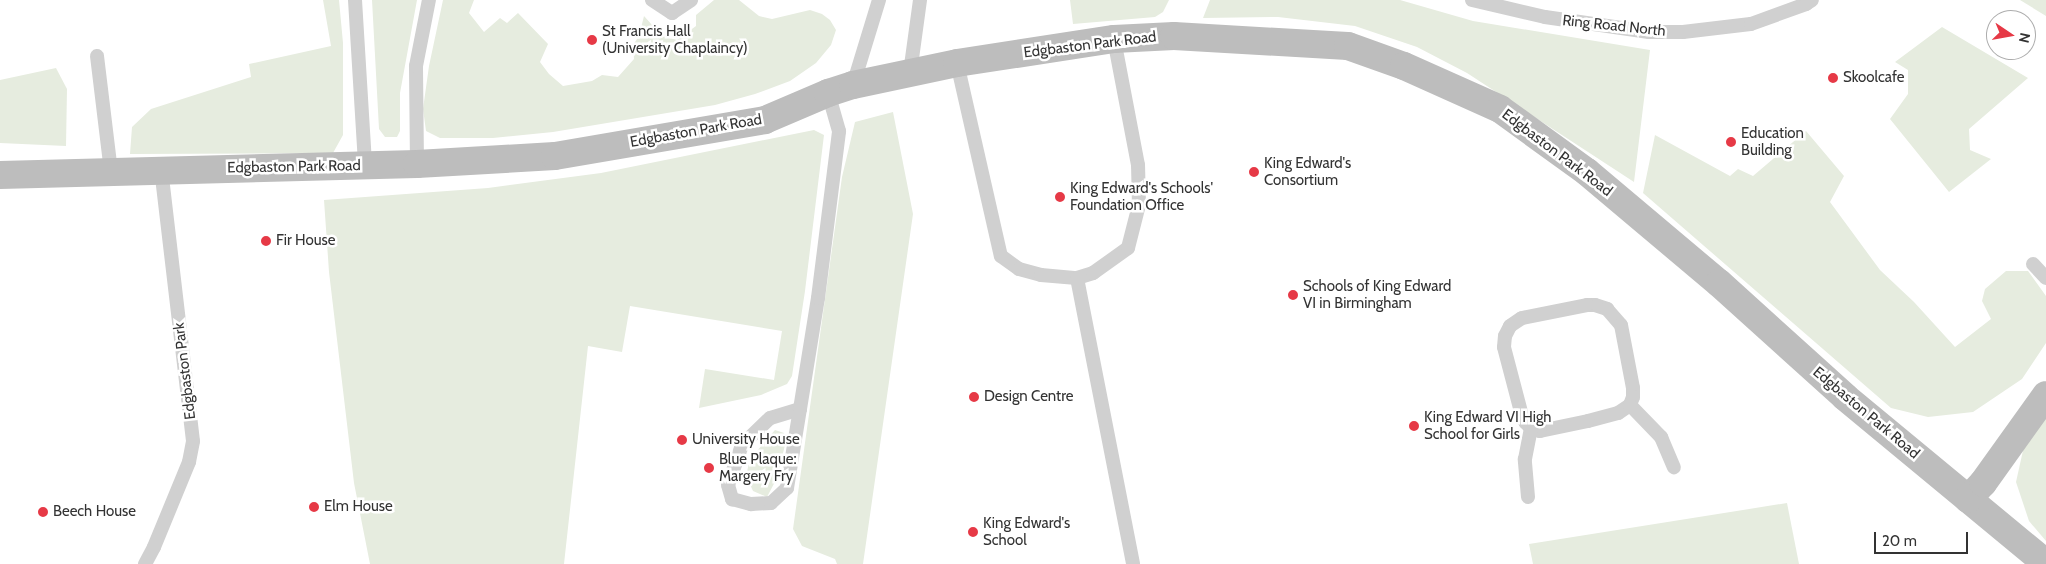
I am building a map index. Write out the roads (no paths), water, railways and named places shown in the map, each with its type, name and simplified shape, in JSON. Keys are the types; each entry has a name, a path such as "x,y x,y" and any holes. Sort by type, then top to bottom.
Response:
{"street":[{"name":"Edgbaston Park Road","path":"0,175 417,164 554,156 765,120 840,89 957,63 1114,39 1174,36 1348,46 1404,66 1500,109 1587,172 1719,283 1845,397 2046,563"},
{"path":"1968,499 1983,483 2046,395"}],"lane":[{"path":"355,0 365,165"},
{"path":"417,164 416,66 429,0"},
{"path":"652,0 672,13 691,0"},
{"path":"800,409 770,418 742,445 728,485 732,499 751,504 771,503 786,488 800,409 818,298 839,131 840,89 879,0"},
{"path":"910,73 920,0"},
{"name":"Ring Road North","path":"1472,0 1545,17 1649,32 1682,32 1751,24 1806,4 1812,0"},
{"path":"957,63 1001,256 1019,269 1041,275 1077,278 1093,273 1128,248 1139,205 1138,165 1114,39"},
{"path":"96,56 111,171"},
{"name":"Edgbaston Park","path":"145,564 189,462 193,442 161,170"},
{"path":"2033,264 2046,278"},
{"path":"1077,278 1133,564"},
{"path":"1586,305 1595,305 1607,309 1621,325 1632,388 1633,397 1630,405 1625,410 1610,415 1551,429 1540,431 1531,428 1525,422 1521,412 1504,347 1505,336 1510,326 1522,318 1586,305"},
{"path":"1630,405 1661,437 1674,467"},
{"path":"1528,498 1525,459 1531,428"}],"place":[{"name":"St Francis Hall (University Chaplaincy)","path":"592,40"},
{"name":"Skoolcafe","path":"1833,78"},
{"name":"Education Building","path":"1731,142"},
{"name":"King Edward's Consortium","path":"1254,172"},
{"name":"King Edward's Schools' Foundation Office","path":"1060,197"},
{"name":"Fir House","path":"266,241"},
{"name":"Schools of King Edward VI in Birmingham","path":"1293,295"},
{"name":"Design Centre","path":"974,397"},
{"name":"King Edward VI High School for Girls","path":"1414,426"},
{"name":"University House","path":"682,440"},
{"name":"Blue Plaque: Margery Fry","path":"709,468"},
{"name":"Elm House","path":"314,507"},
{"name":"Beech House","path":"43,512"},
{"name":"King Edward's School","path":"973,532"}]}
